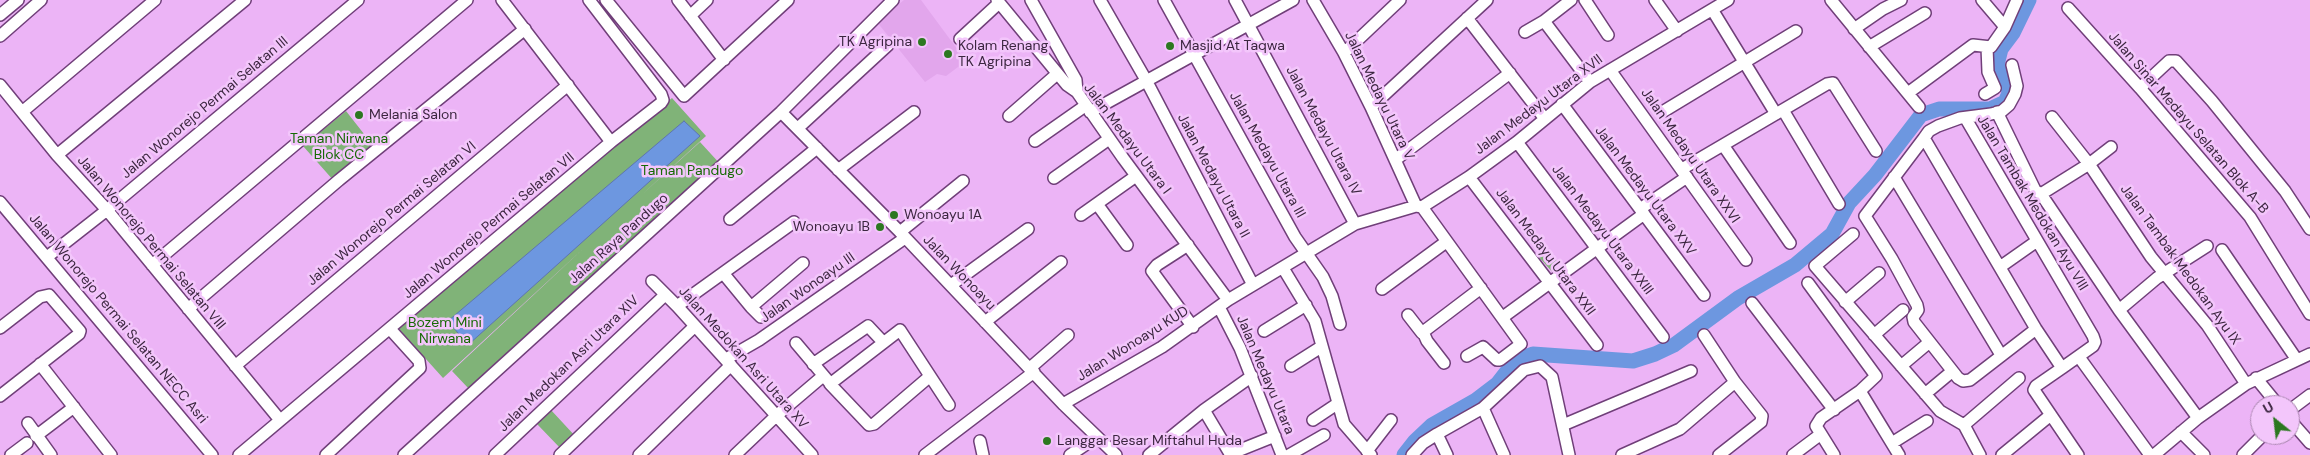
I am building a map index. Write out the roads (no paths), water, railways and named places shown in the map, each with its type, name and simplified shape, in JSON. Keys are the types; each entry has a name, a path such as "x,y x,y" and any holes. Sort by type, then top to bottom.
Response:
{"street":[{"path":"0,15 18,0"},
{"path":"0,36 41,0"},
{"path":"22,112 155,0"},
{"path":"57,155 244,0"},
{"name":"Jalan Wonorejo Permai Selatan III","path":"47,257 358,0"},
{"path":"152,265 466,0"},
{"path":"502,0 611,142"},
{"name":"Jalan Wonorejo Permai Selatan VII","path":"239,455 611,142 661,103 663,97 589,0"},
{"path":"606,0 682,95 687,95 788,0"},
{"path":"678,0 724,60"},
{"path":"690,16 707,0"},
{"name":"Jalan Raya Pandugo","path":"404,455 781,112 894,0"},
{"path":"1031,0 1076,80 1077,92"},
{"name":"Jalan Medayu Utara II","path":"1100,0 1146,80 1254,285"},
{"name":"Jalan Medayu Utara III","path":"1164,0 1306,254 1328,287 1340,324"},
{"name":"Jalan Medayu Utara IV","path":"1235,0 1355,224"},
{"path":"1035,141 1088,109 1194,55 1248,23 1293,0"},
{"path":"1344,53 1400,0"},
{"path":"1371,107 1487,0"},
{"path":"1525,32 1544,21 1571,0"},
{"path":"1585,0 1608,35"},
{"path":"1655,0 1677,31"},
{"path":"1831,0 1919,107"},
{"path":"1854,29 1883,9 1901,0"},
{"path":"1982,0 2005,27"},
{"path":"1908,93 1973,45 1987,47 1994,44 2005,27 2017,0"},
{"name":"Jalan Medayu Utara V","path":"1315,1 1344,53 1419,207 1520,342 1519,346 1500,360 1496,360 1483,347 1467,356"},
{"name":"Jalan Medayu Utara XVII","path":"1419,207 1469,177 1517,142 1590,82 1713,11 1724,1"},
{"path":"960,39 998,2"},
{"name":"Jalan Medayu Utara I","path":"998,2 1057,74 1077,92 1136,176 1228,300"},
{"name":"Jalan Sinar Medayu Selatan Blok A-B","path":"2068,8 2140,88 2250,217 2310,314"},
{"path":"1713,11 1744,62 1839,204"},
{"path":"1869,47 1925,12"},
{"path":"1467,18 1545,119"},
{"path":"1544,21 1590,82"},
{"path":"188,308 339,180 525,29"},
{"path":"1664,110 1796,31"},
{"path":"798,128 888,45"},
{"path":"1985,94 1995,88 1988,72 1987,47"},
{"path":"2140,88 2171,61 2176,61 2212,101 2285,191 2310,229"},
{"path":"1966,119 1997,112 2009,105 2015,94 2016,81 2012,64"},
{"name":"Jalan Medayu Utara XXVI","path":"1610,70 1746,260"},
{"path":"1395,160 1510,73"},
{"path":"1009,116 1057,74"},
{"path":"1503,317 1596,249 1685,173 1723,145 1827,84 1833,83 1876,151"},
{"name":"Jalan Wonorejo Permai Selatan VIII","path":"0,85 280,420"},
{"name":"Jalan Wonorejo Permai Selatan VI","path":"235,366 568,85"},
{"name":"Jalan Medayu Utara XXV","path":"1562,104 1704,295"},
{"name":"Jalan Wonoayu","path":"781,112 903,235 1062,404 1116,455"},
{"path":"838,170 914,112"},
{"path":"1997,112 2035,190 2040,194 2119,310 2198,418"},
{"name":"Jalan Tambak Medokan Ayu IX","path":"2052,117 2089,164 2129,226 2165,274 2196,310 2251,381 2267,395"},
{"name":"Jalan Tambak Medokan Ayu VIII","path":"2000,355 1970,380 1964,381 1958,378 1914,322 1913,317 1918,310 1917,305 1892,259 1865,216 1929,131 1960,118 1966,119 2093,336 2095,342 2093,346 2036,386 2034,390 2078,455"},
{"path":"1924,138 2036,329 2062,368"},
{"path":"1054,178 1110,139"},
{"name":"Jalan Medayu Utara XXIII","path":"1517,142 1662,336"},
{"path":"1723,145 1790,243"},
{"path":"2040,194 2089,164 2112,147"},
{"path":"730,220 817,148"},
{"path":"1081,215 1136,176"},
{"name":"Jalan Medayu Utara XXII","path":"1469,177 1597,345"},
{"path":"1894,177 2000,355 2036,329"},
{"name":"Jalan Wonoayu III","path":"639,455 728,362 903,235 963,181"},
{"name":"Jalan Wonorejo Permai Selatan NECC Asri","path":"0,202 212,455"},
{"path":"1097,204 1127,245"},
{"path":"1218,307 1355,224 1419,207"},
{"path":"677,306 794,222"},
{"path":"951,285 1028,229"},
{"path":"1853,234 1815,266 1940,411 1964,425 1980,455"},
{"path":"2000,268 2037,241"},
{"path":"1382,289 1446,242"},
{"path":"1188,245 1157,265 1152,271 1192,327"},
{"path":"2119,310 2165,274 2208,246"},
{"path":"2222,250 2297,360"},
{"path":"985,322 1061,262"},
{"path":"750,306 803,263"},
{"path":"1284,268 1315,321 1344,424 1369,453 1391,420"},
{"path":"723,273 761,317"},
{"path":"1845,302 1879,273"},
{"name":"Jalan Medokan Asri Utara XV","path":"652,281 812,455"},
{"path":"1808,283 1876,374 1874,380 1818,422 1816,426 1834,455"},
{"path":"1422,333 1481,288"},
{"name":"Jalan Medokan Asri Utara XIV","path":"495,455 665,294"},
{"path":"0,396 80,331 49,295 40,297 2,323"},
{"path":"1752,302 1834,410"},
{"path":"1264,331 1306,305"},
{"name":"Jalan Wonoayu KUD","path":"1062,404 1132,366 1192,327 1218,307"},
{"name":"Jalan Medayu Utara","path":"1218,307 1252,376 1282,455"},
{"path":"1874,335 1903,310"},
{"path":"1408,315 1444,363"},
{"path":"560,455 695,326"},
{"path":"813,364 868,326 883,342"},
{"path":"326,455 420,368 419,361 390,329"},
{"path":"735,455 776,416 900,330 949,405"},
{"path":"925,455 984,411 1032,370 1068,335"},
{"path":"1704,335 1735,382 1750,398 1762,419 1719,455"},
{"path":"796,343 862,420 869,425 874,424 929,377"},
{"path":"1901,366 1926,345"},
{"path":"1291,366 1321,347"},
{"path":"2154,455 2198,418 2251,381 2310,354"},
{"path":"2079,357 2150,455"},
{"path":"40,364 112,455"},
{"path":"1412,455 1423,443 1483,408 1524,370 1540,366 1549,372 1552,377 1569,455"},
{"path":"1563,424 1691,370"},
{"path":"1925,394 1949,374"},
{"path":"1149,455 1204,410 1252,376"},
{"path":"1964,425 2019,378"},
{"path":"1622,455 1680,429 1735,382"},
{"path":"1860,391 1899,455"},
{"path":"1313,420 1338,404"},
{"path":"11,455 74,407"},
{"path":"1483,408 1504,455"},
{"path":"1204,410 1229,452 1235,452 1275,436"},
{"path":"2002,455 2046,418"},
{"path":"1892,443 1927,421"},
{"path":"28,423 32,440 51,455"},
{"path":"2181,432 2204,455"},
{"path":"2300,432 2310,443"},
{"path":"1437,434 1447,455"},
{"path":"1793,455 1821,434"},
{"path":"1289,455 1324,435"},
{"path":"1070,455 1097,437"},
{"path":"980,441 983,455"},
{"path":"2243,455 2253,445"}],"water":[{"path":"684,121 700,136 468,345 448,321"}],"waterway":[{"path":"1404,455 1415,441 1432,425 1476,400 1497,384 1515,361 1533,354 1633,361 1655,354 1674,345 1738,298 1795,265 1832,234 1849,203 1875,175 1921,115 1939,109 1990,109 2005,102 2009,93 2007,81 1997,65 2001,49 2013,33 2029,0"}],"place":[{"name":"TK Agripina","path":"922,42"},
{"name":"Masjid At Taqwa","path":"1170,46"},
{"name":"Kolam Renang TK Agripina","path":"948,54"},
{"name":"Melania Salon","path":"359,115"},
{"name":"Wonoayu 1A","path":"894,215"},
{"name":"Wonoayu 1B","path":"880,227"},
{"name":"Langgar Besar Miftahul Huda","path":"1047,441"}],"park label":[{"name":"Taman Nirwana Blok CC","path":"339,148"},
{"name":"Taman Pandugo","path":"692,171"},
{"name":"Bozem Mini Nirwana","path":"445,332"}]}
